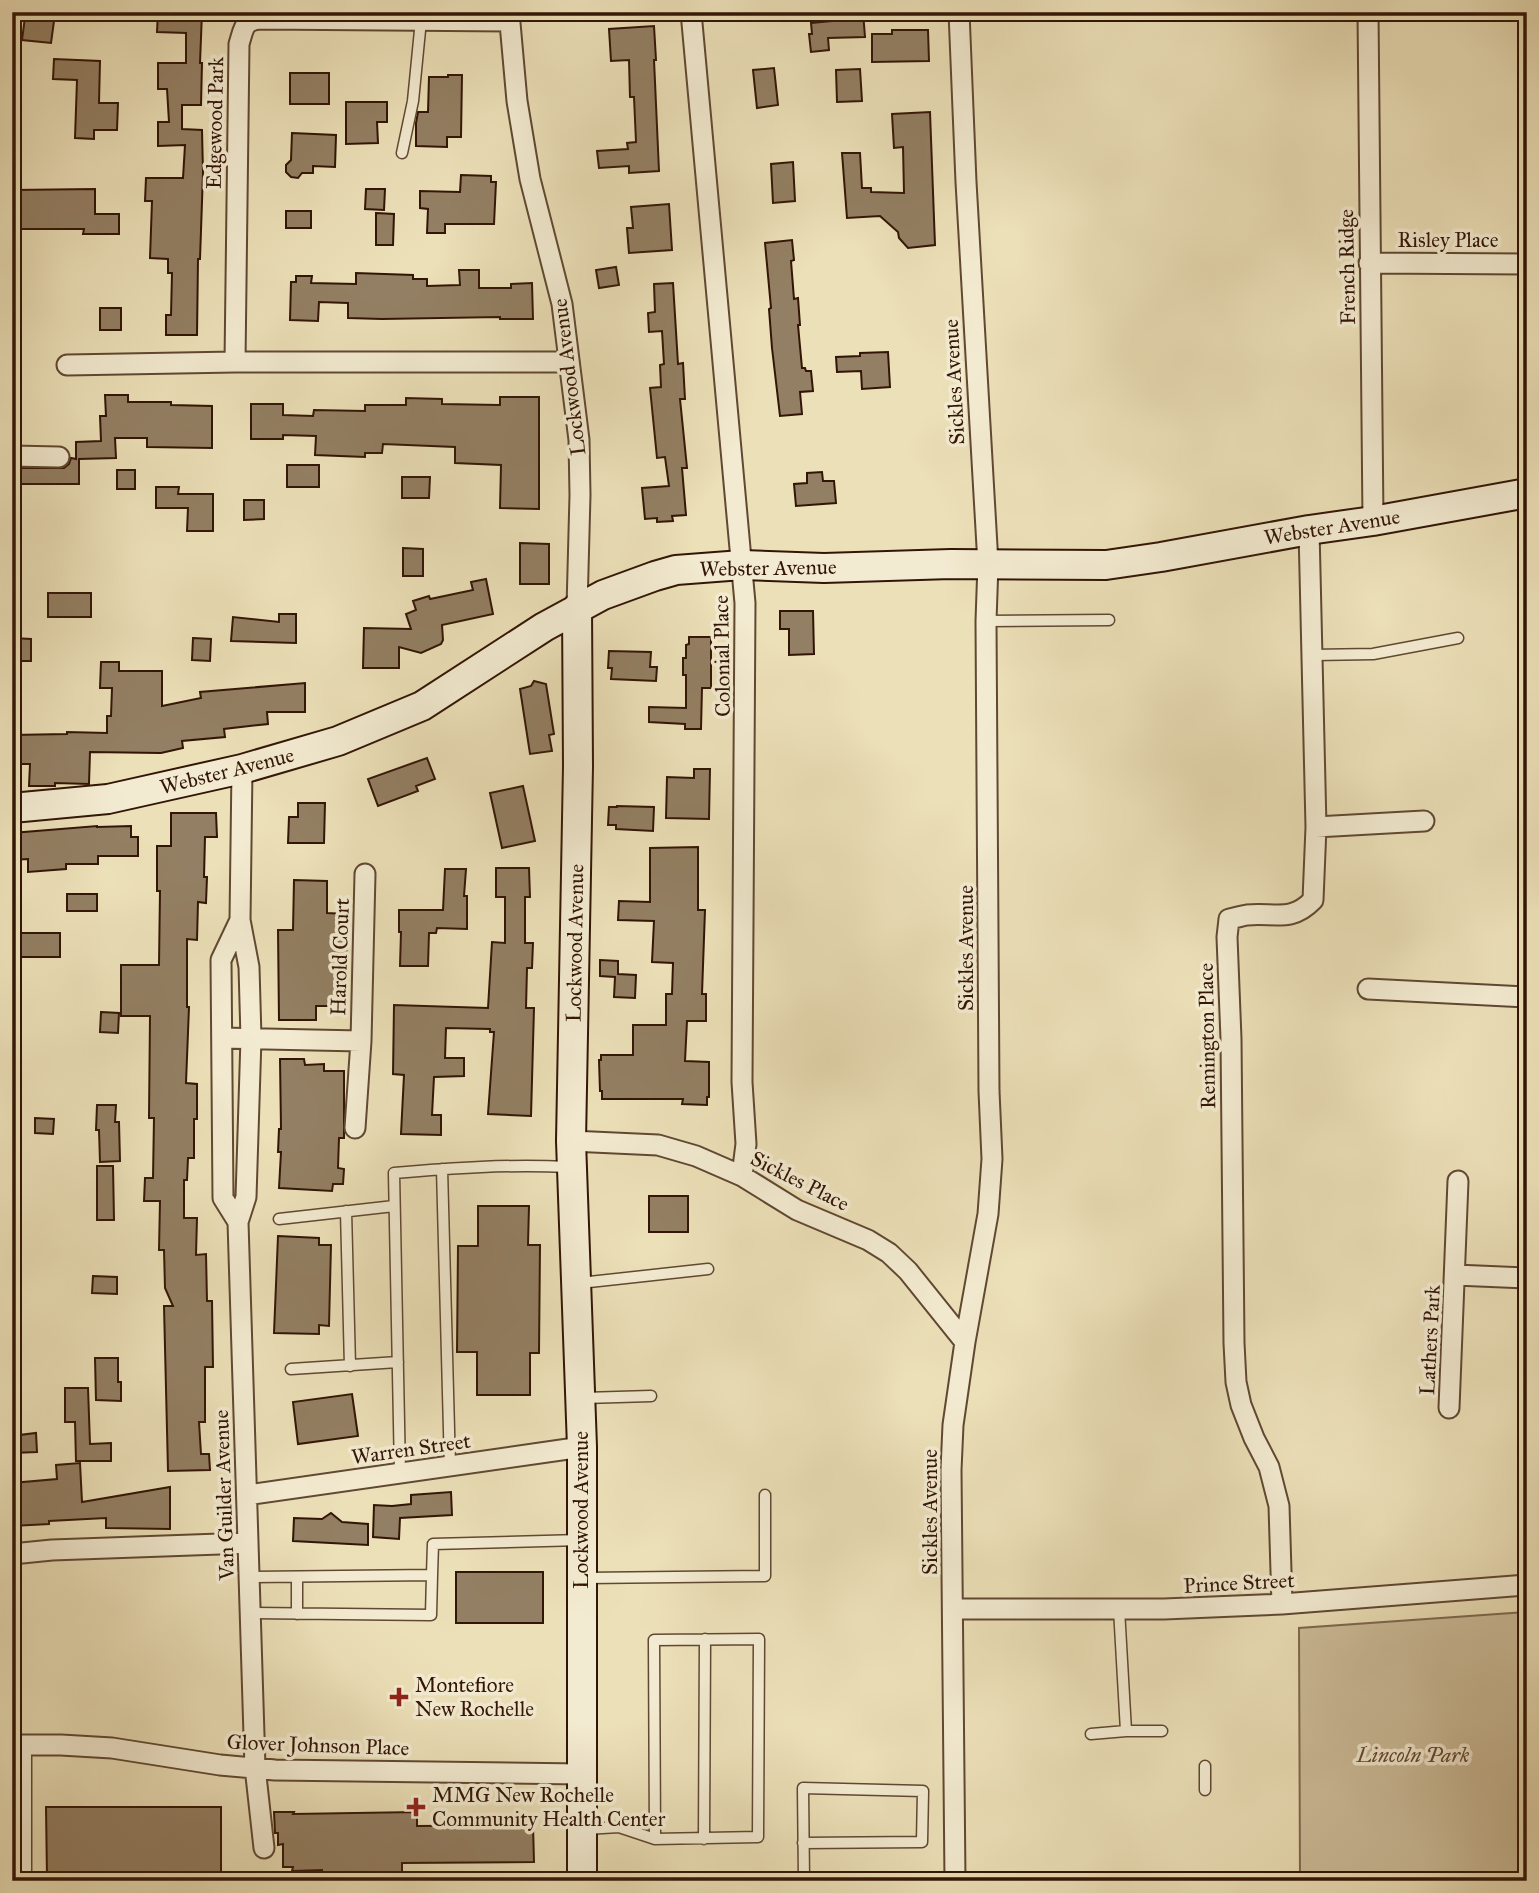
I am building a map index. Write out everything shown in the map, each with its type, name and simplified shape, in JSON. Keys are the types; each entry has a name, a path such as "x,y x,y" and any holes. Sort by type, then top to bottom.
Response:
{"street":[{"name":"Colonial Place","path":"691,12 745,603 742,1082 746,1144 742,1176"},
{"name":"Sickles Avenue","path":"955,1881 951,1470 953,1425 988,1214 992,1159 989,1091 986,621 988,564 959,12"},
{"name":"French Ridge","path":"1367,12 1373,521"},
{"name":"Edgewood Park","path":"235,362 239,44 244,25 250,16 421,20 509,17"},
{"name":"Lockwood Avenue","path":"509,17 517,101 530,178 562,304 579,440 578,766 572,1154 582,1447 582,1881"},
{"name":"Risley Place","path":"1369,263 1527,264"},
{"path":"67,365 569,362"},
{"path":"12,456 59,457"},
{"name":"Webster Avenue","path":"12,808 108,799 242,769 338,741 422,706 544,627 603,595 676,570 742,565 824,568 988,564 1106,565 1373,521 1527,492"},
{"name":"Remington Place","path":"1282,1604 1279,1506 1269,1467 1241,1405 1236,1382 1227,937 1229,919 1246,915 1281,916 1302,911 1313,900 1316,827 1309,530"},
{"name":"Van Guilder Avenue","path":"242,769 240,920 249,967 251,1038 246,1197 238,1222 255,1767 264,1848"},
{"path":"1316,827 1424,821"},
{"name":"Harold Court","path":"355,1128 361,1041 365,874"},
{"name":"Van Guilder Avenue","path":"238,1222 223,1198 221,960 240,920"},
{"path":"1368,989 1527,997"},
{"name":"Harold Court","path":"222,1038 361,1041"},
{"name":"Sickles Place","path":"572,1154 658,1145 696,1156 742,1176 797,1210 868,1240 890,1253 965,1342"},
{"name":"Lathers Park","path":"1449,1408 1458,1181"},
{"name":"Lathers Park","path":"1455,1275 1527,1278"},
{"name":"Warren Street","path":"247,1495 582,1447"},
{"path":"12,1554 52,1550 248,1543"},
{"name":"Prince Street","path":"953,1609 1164,1609 1282,1604 1527,1586"},
{"name":"Glover Johnson Place","path":"19,1745 112,1748 220,1765 275,1770 582,1774"}],"lane":[{"path":"402,153 413,101 421,20"},
{"path":"986,621 1109,620"},
{"path":"1313,656 1373,654 1458,638"},
{"path":"400,1473 394,1173 442,1168 542,1166 572,1154"},
{"path":"442,1168 450,1467"},
{"path":"279,1219 394,1206"},
{"path":"346,1212 350,1366"},
{"path":"576,1283 708,1269"},
{"path":"290,1369 398,1363"},
{"path":"580,1398 651,1396"},
{"path":"582,1578 765,1576 765,1495"},
{"path":"250,1613 431,1615 433,1545 582,1540"},
{"path":"249,1577 432,1575"},
{"path":"297,1577 297,1614"},
{"path":"1119,1609 1126,1731"},
{"path":"704,1839 705,1639"},
{"path":"582,1829 619,1827 655,1839 758,1837 759,1639 654,1640 655,1839"},
{"path":"1091,1734 1162,1731"},
{"path":"19,1745 26,1881"},
{"path":"1205,1766 1205,1790"},
{"path":"803,1843 922,1842 923,1791 803,1788 803,1843 804,1881"}],"green space":[{"name":"Lincoln Park","path":"1527,1612 1527,1881 1300,1881 1299,1628"}],"building":[{"path":"158,12 202,12 201,105 182,105 182,129 202,130 197,335 166,335 166,315 171,315 172,273 168,273 168,259 150,258 152,201 145,201 146,178 183,178 185,145 158,146 158,122 169,122 167,89 158,89 158,63 186,63 186,33 157,32"},
{"path":"830,12 863,12 865,37 828,38 829,50 811,52 811,23 831,21"},
{"path":"25,17 54,21 51,43 22,40"},
{"path":"654,26 659,171 629,173 629,166 599,168 597,151 628,149 627,143 636,142 634,97 630,97 629,60 611,61 609,29"},
{"path":"892,30 928,30 929,61 872,62 872,34 892,34"},
{"path":"54,59 100,61 99,103 118,103 117,130 94,130 94,139 75,138 77,80 53,79"},
{"path":"774,68 778,105 757,108 753,70"},
{"path":"860,69 862,101 837,102 836,70"},
{"path":"290,73 329,73 329,104 290,104"},
{"path":"462,75 461,137 447,137 447,147 416,146 418,112 428,112 429,77"},
{"path":"346,102 387,102 387,122 377,122 378,143 346,144"},
{"path":"930,112 935,245 908,248 899,238 898,232 880,216 847,218 842,153 860,153 862,188 871,188 871,192 904,193 903,147 894,148 892,114"},
{"path":"292,133 336,135 335,167 313,166 313,173 302,173 298,178 291,177 286,172 286,165 291,160"},
{"path":"793,162 795,201 773,203 771,164"},
{"path":"461,175 491,176 491,182 496,182 494,224 445,224 445,233 427,233 428,209 420,208 420,191 460,192"},
{"path":"95,189 95,214 119,214 119,234 83,234 84,229 12,229 12,190"},
{"path":"366,189 385,189 384,210 365,209"},
{"path":"669,204 672,250 629,253 627,228 633,228 631,207"},
{"path":"286,211 311,211 311,228 286,228"},
{"path":"376,213 394,214 393,245 376,245"},
{"path":"792,240 794,260 791,261 794,299 798,298 802,368 811,371 813,391 800,392 802,414 780,416 765,243"},
{"path":"616,267 619,285 599,288 596,270"},
{"path":"459,270 479,270 479,288 511,288 511,284 532,283 533,319 348,318 348,303 319,302 318,321 290,320 291,282 296,282 296,276 312,276 311,283 356,284 356,273 413,275 413,279 427,279 427,286 460,285"},
{"path":"673,283 678,364 683,363 685,399 680,399 687,468 682,468 686,515 672,516 673,521 657,522 657,518 645,519 642,488 669,486 665,457 657,458 650,388 661,387 660,365 664,364 662,331 649,332 648,313 655,312 654,284"},
{"path":"100,308 121,308 121,330 100,330"},
{"path":"888,352 890,387 862,389 861,371 837,372 836,357"},
{"path":"105,395 128,395 128,402 212,406 212,448 147,447 147,438 115,438 116,458 79,459 79,484 12,484 12,468 64,468 71,458 76,459 76,442 101,441 100,416 106,416"},
{"path":"500,397 539,397 539,509 500,508 501,465 455,463 455,447 383,444 382,453 365,453 365,457 315,455 316,436 283,435 283,439 251,439 251,404 283,404 283,415 313,416 314,410 365,411 365,405 406,405 406,398 442,399 442,404 500,405"},
{"path":"287,465 319,465 319,487 287,487"},
{"path":"117,470 135,470 135,489 117,489"},
{"path":"822,472 823,481 834,481 836,503 796,506 794,484 807,483 807,473"},
{"path":"402,477 430,477 429,498 402,498"},
{"path":"156,487 179,487 178,494 213,494 213,531 187,531 188,508 156,508"},
{"path":"244,500 264,500 264,519 244,520"},
{"path":"520,543 549,544 549,584 520,584"},
{"path":"403,548 423,549 423,576 403,576"},
{"path":"486,579 493,614 442,625 441,644 421,653 399,647 399,668 363,668 364,628 411,629 406,614 416,610 413,601 473,590 471,582"},
{"path":"48,593 91,593 91,617 48,617"},
{"path":"780,611 813,611 814,654 789,655 789,629 780,629"},
{"path":"279,614 296,614 296,643 231,641 233,617 279,622"},
{"path":"689,637 711,637 711,688 702,688 701,729 685,729 685,724 649,722 649,707 686,708 683,658 686,658"},
{"path":"12,638 31,639 31,661 12,661"},
{"path":"193,638 211,639 210,661 192,660"},
{"path":"609,651 651,652 650,667 657,667 656,681 611,679 612,668 608,668"},
{"path":"101,662 119,662 119,671 162,671 162,706 201,698 200,692 305,683 305,712 267,712 268,724 224,729 225,737 182,741 183,748 161,753 90,752 89,784 55,783 55,786 29,786 30,764 12,764 12,735 107,733 112,688 100,688"},
{"path":"534,681 546,684 554,734 549,735 552,751 530,754 520,689 531,686"},
{"path":"427,758 435,779 416,786 418,791 378,806 368,779"},
{"path":"694,769 710,769 709,819 666,818 667,777 694,778"},
{"path":"523,786 535,841 502,848 490,793"},
{"path":"298,803 325,803 324,843 288,843 289,817 298,817"},
{"path":"609,807 654,807 653,831 616,829 616,825 608,825"},
{"path":"171,813 216,813 217,837 205,837 206,903 198,902 197,940 187,939 189,1007 186,1083 197,1084 197,1119 194,1119 194,1158 188,1158 187,1180 184,1180 184,1218 197,1218 196,1255 206,1254 207,1301 212,1301 213,1367 205,1367 205,1422 199,1422 201,1454 209,1454 210,1470 168,1471 164,1306 173,1306 165,1288 164,1250 159,1250 160,1201 144,1201 145,1178 153,1178 154,1118 149,1118 150,1016 121,1016 121,965 159,965 160,891 157,891 157,846 171,846"},
{"path":"131,826 131,837 138,837 138,856 98,856 98,864 66,864 66,869 28,872 28,859 12,860 12,833"},
{"path":"698,847 698,910 705,910 702,994 706,994 706,1021 687,1021 685,1061 709,1062 707,1105 682,1104 683,1099 602,1099 599,1060 601,1055 633,1055 633,1025 666,1025 666,994 672,994 673,963 652,962 654,921 618,920 619,901 650,902 650,848"},
{"path":"496,868 529,868 530,897 525,897 525,943 533,943 532,968 527,968 526,1008 534,1008 531,1116 488,1114 494,1032 490,1032 490,1029 446,1028 445,1058 464,1058 464,1076 434,1077 432,1115 441,1115 441,1135 401,1134 404,1075 393,1074 394,1005 488,1008 492,942 505,943 505,897 496,897"},
{"path":"445,869 466,869 464,896 467,896 467,929 437,928 436,933 429,933 428,966 400,966 399,910 443,910"},
{"path":"294,880 327,881 327,913 346,914 347,1006 316,1006 316,1020 279,1020 278,930 293,930"},
{"path":"67,894 97,894 97,911 67,911"},
{"path":"16,933 60,933 60,957 16,957"},
{"path":"600,960 618,961 618,974 636,975 635,998 614,997 615,977 600,976"},
{"path":"101,1012 119,1013 118,1033 100,1032"},
{"path":"280,1059 304,1059 305,1065 324,1064 324,1071 344,1071 344,1138 339,1138 338,1168 344,1169 343,1184 333,1184 332,1191 279,1188"},
{"path":"97,1105 116,1105 115,1122 119,1122 120,1161 100,1162 99,1130 96,1130"},
{"path":"35,1118 54,1119 53,1134 35,1133"},
{"path":"97,1166 113,1166 114,1220 97,1220"},
{"path":"649,1196 688,1196 688,1232 649,1232"},
{"path":"478,1206 529,1206 528,1245 540,1245 539,1353 530,1353 530,1395 477,1395 477,1352 457,1352 458,1246 478,1246"},
{"path":"278,1236 319,1238 319,1245 331,1245 329,1326 319,1325 319,1334 274,1333"},
{"path":"93,1276 117,1277 117,1294 92,1293"},
{"path":"95,1358 118,1358 121,1401 96,1400"},
{"path":"65,1388 88,1388 90,1444 111,1443 111,1461 76,1461 75,1422 65,1422"},
{"path":"352,1394 358,1436 298,1444 293,1402"},
{"path":"36,1433 37,1452 12,1453 12,1436"},
{"path":"80,1463 82,1502 170,1487 170,1529 106,1528 106,1518 12,1526 12,1483 57,1479 56,1465"},
{"path":"451,1492 452,1515 400,1518 399,1539 373,1537 374,1505 411,1504 411,1495"},
{"path":"331,1513 342,1522 368,1524 368,1545 293,1541 294,1518 322,1519"},
{"path":"456,1572 543,1572 543,1623 456,1623"},
{"path":"46,1807 221,1807 221,1877 47,1877"},
{"path":"274,1812 417,1812 417,1826 533,1825 534,1862 402,1863 402,1872 373,1872 373,1881 322,1881 322,1870 292,1871 293,1867 283,1867 283,1844 278,1845"}],"place":[{"name":"Montefiore New Rochelle","path":"399,1697"},
{"name":"MMG New Rochelle Community Health Center","path":"416,1807"}]}
